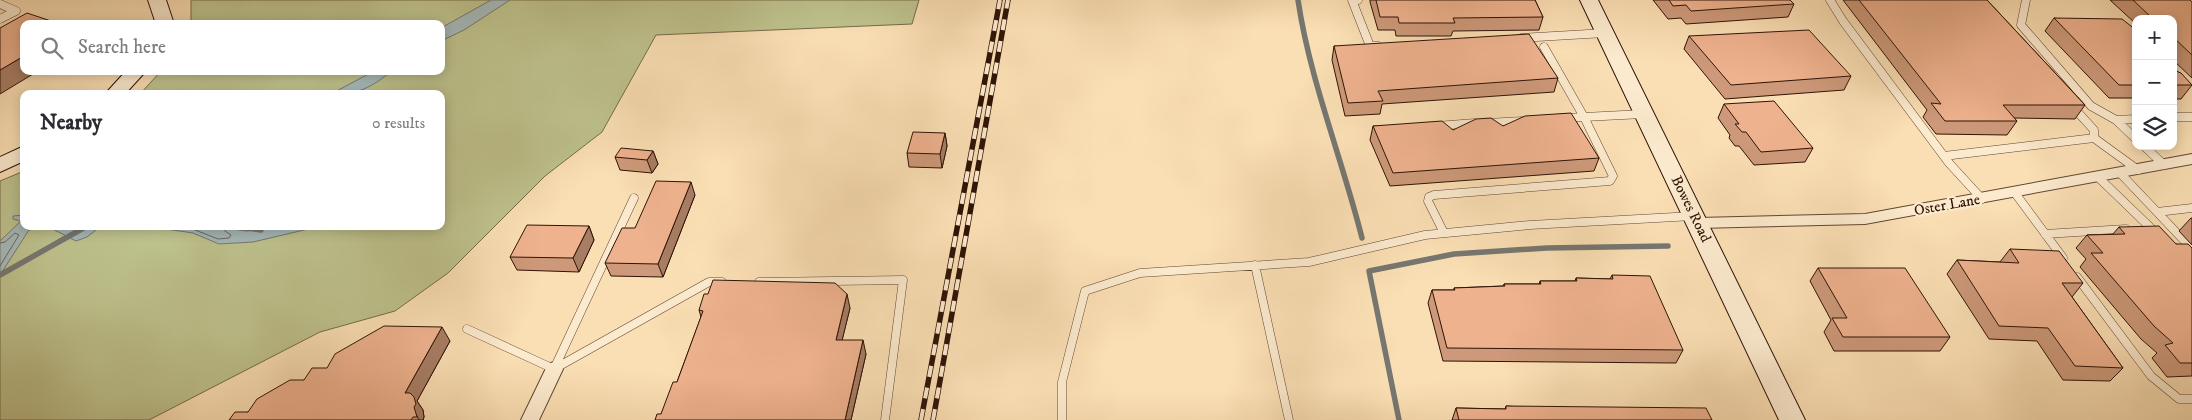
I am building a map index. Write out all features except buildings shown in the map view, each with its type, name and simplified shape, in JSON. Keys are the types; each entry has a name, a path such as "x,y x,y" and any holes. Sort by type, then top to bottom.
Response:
{"street":[{"path":"157,0 164,20"},
{"name":"Bowes Road","path":"1589,0 1792,420"},
{"path":"118,90 133,75"},
{"path":"0,165 20,155"},
{"name":"Oster Lane","path":"1696,219 1866,219 2192,159"},
{"path":"530,420 554,369"}],"lane":[{"path":"1358,0 1352,0 1370,46 1390,45"},
{"path":"1830,0 1843,21 1944,156 1982,199"},
{"path":"2026,0 2021,25 2091,106 2116,120 2132,135"},
{"path":"0,4 16,11 0,19"},
{"path":"1517,38 1605,33"},
{"path":"1444,233 1428,201 1429,197 1434,195 1610,181 1613,176 1584,117 1544,47"},
{"path":"2065,98 2094,130 2094,138"},
{"path":"1554,119 1645,113"},
{"path":"2177,118 2192,117"},
{"path":"2116,120 2132,119"},
{"path":"1424,126 1534,120"},
{"path":"1944,156 2094,138 2138,170"},
{"path":"2148,150 2164,165"},
{"path":"2120,173 2192,249"},
{"path":"2098,177 2163,239"},
{"path":"2015,193 2151,376 2179,399 2192,399"},
{"path":"554,369 634,198"},
{"path":"2157,212 2192,208"},
{"path":"1062,420 1062,382 1085,291 1140,273 1309,262 1425,235 1530,224 1696,219"},
{"path":"2140,228 2150,227"},
{"path":"2045,234 2131,228"},
{"path":"1255,265 1289,420"},
{"path":"748,282 904,280 885,420"},
{"path":"554,369 708,282 728,282"},
{"path":"467,329 554,369"}],"green space":[{"path":"191,0 919,0 912,24 656,35 602,132 545,176 448,273 395,311 320,332 149,420 0,420 0,181 20,173 20,230 445,230 445,90 144,90 157,75 445,75 445,20 191,20"}],"water":[{"path":"491,0 510,0 464,30 445,39 445,26"},
{"path":"367,75 387,75 364,89 338,90"},
{"path":"20,215 20,221 13,219 13,216"},
{"path":"20,222 20,230 29,230 0,275 0,241"},
{"path":"55,230 96,230 87,237 76,241"},
{"path":"173,230 304,230 253,242 219,244 193,233"}],"waterway":[{"path":"1298,0 1303,30 1318,90 1362,238"},
{"path":"0,275 80,230"},
{"path":"1399,420 1369,271 1454,254 1547,248 1668,246"}],"railway":[{"path":"921,420 1000,0"},
{"path":"933,420 1008,0"}]}
